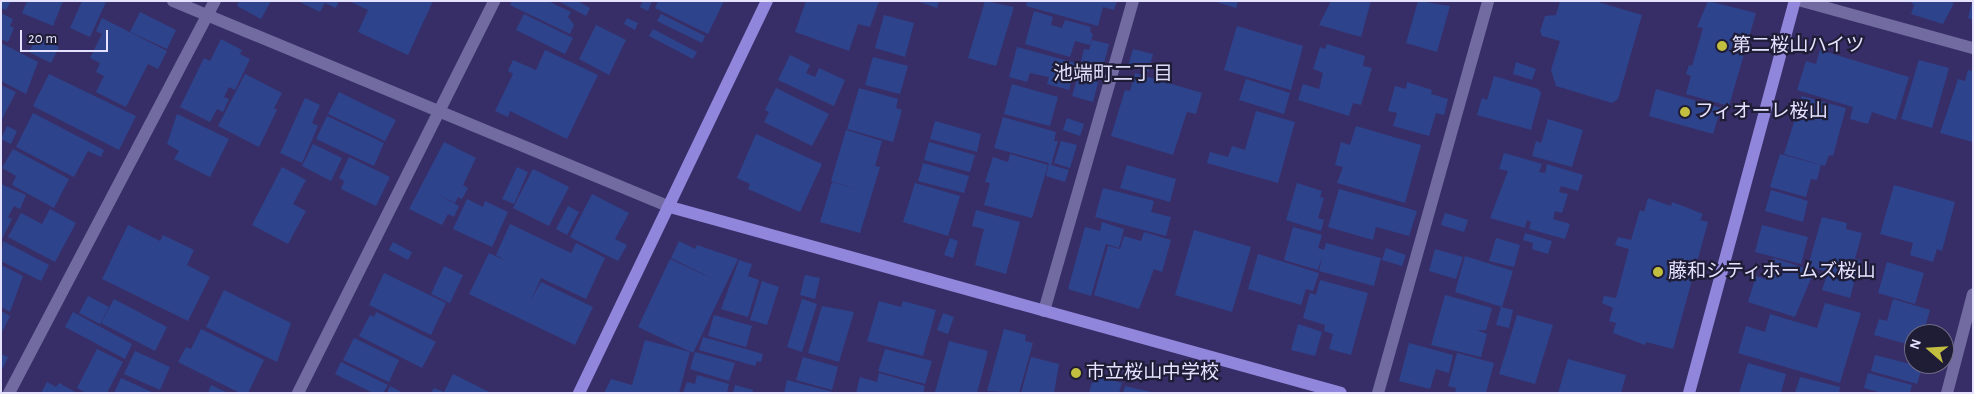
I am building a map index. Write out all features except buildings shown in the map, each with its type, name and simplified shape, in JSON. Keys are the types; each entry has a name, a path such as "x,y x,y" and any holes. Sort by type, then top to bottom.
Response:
{"street":[{"path":"174,1 670,207 1341,393"},
{"path":"9,393 215,1"},
{"path":"298,393 494,1"},
{"path":"579,393 670,207 767,1"},
{"path":"1044,311 1133,1"},
{"path":"1378,393 1488,1"},
{"path":"1689,393 1795,1"},
{"path":"1802,1 1973,48"},
{"path":"1947,393 1973,294"}],"place":[{"name":"第二桜山ハイツ","path":"1722,46"},
{"name":"フィオーレ桜山","path":"1685,112"},
{"name":"藤和シティホームズ桜山","path":"1658,272"},
{"name":"市立桜山中学校","path":"1076,373"}],"district":[{"name":"池端町二丁目","path":"1113,74"}]}
